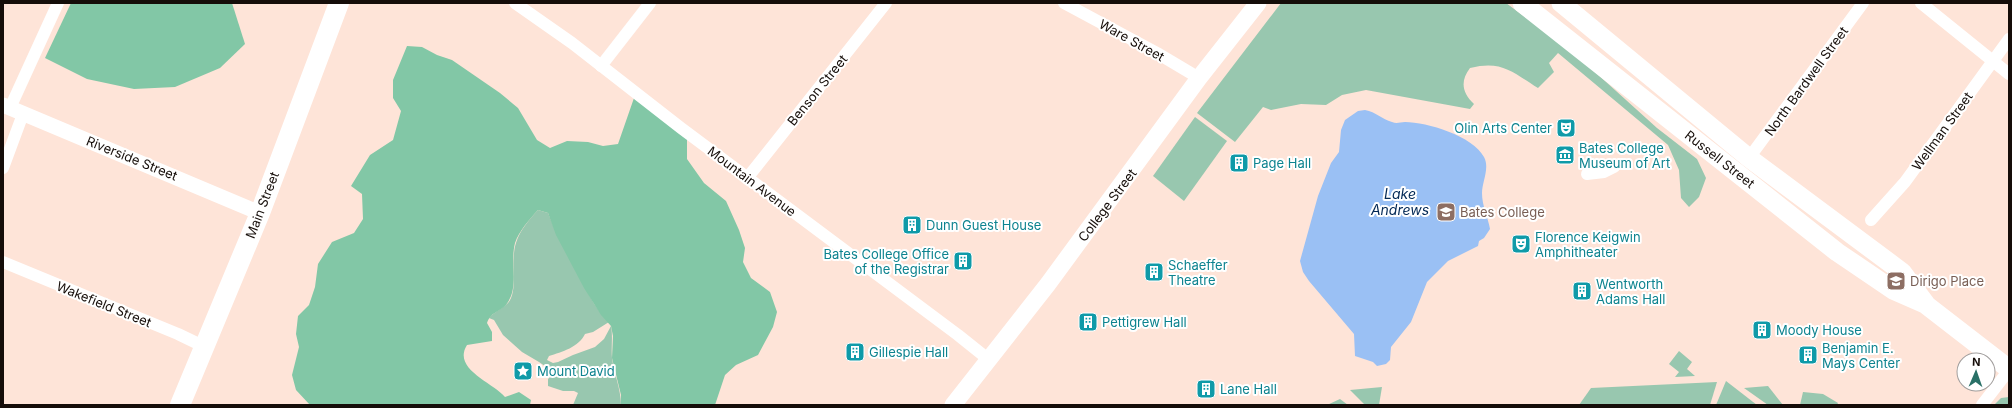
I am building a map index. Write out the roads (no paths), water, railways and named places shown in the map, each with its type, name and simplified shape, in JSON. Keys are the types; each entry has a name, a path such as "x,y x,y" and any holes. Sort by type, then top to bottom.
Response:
{"highway":[{"name":"Main Street","path":"180,405 260,213 339,3"}],"main road":[{"name":"College Street","path":"953,405 1048,284 1199,78 1258,3"},
{"name":"Russell Street","path":"1522,3 1837,252 1892,290 1925,304 2009,370"},
{"name":"Russell Street","path":"1561,3 1749,158 1902,272 1925,304"}],"street":[{"path":"3,168 12,109 58,3"},
{"name":"Mountain Avenue","path":"515,3 601,66 988,359"},
{"path":"601,66 650,3"},
{"name":"Benson Street","path":"748,177 886,3"},
{"name":"Ware Street","path":"1064,3 1157,53 1199,78"},
{"name":"North Bardwell Street","path":"1749,158 1863,3"},
{"path":"1921,3 2009,74"},
{"name":"Wellman Street","path":"1871,220 1905,182 2009,39"},
{"name":"Riverside Street","path":"12,109 260,213"},
{"path":"1587,174 1604,172 1614,167"},
{"name":"Wakefield Street","path":"3,262 178,334 205,347"},
{"path":"1982,405 2009,370"}],"water":[{"name":"Lake Andrews","path":"1365,110 1394,123 1414,123 1449,132 1460,137 1478,149 1486,161 1482,198 1490,229 1484,238 1479,241 1478,246 1448,261 1427,282 1411,322 1391,347 1390,360 1386,364 1377,366 1373,362 1355,356 1354,334 1309,281 1303,272 1300,261 1318,196 1331,163 1339,152 1341,130 1345,120 1358,111"}],"place":[{"name":"Olin Arts Center","path":"1566,128"},
{"name":"Bates College Museum of Art","path":"1565,155"},
{"name":"Page Hall","path":"1239,163"},
{"name":"Bates College","path":"1446,212"},
{"name":"Dunn Guest House","path":"912,225"},
{"name":"Florence Keigwin Amphitheater","path":"1521,244"},
{"name":"Bates College Office of the Registrar","path":"963,261"},
{"name":"Schaeffer Theatre","path":"1154,272"},
{"name":"Dirigo Place","path":"1896,281"},
{"name":"Wentworth Adams Hall","path":"1582,291"},
{"name":"Pettigrew Hall","path":"1088,322"},
{"name":"Moody House","path":"1762,330"},
{"name":"Gillespie Hall","path":"855,352"},
{"name":"Benjamin E. Mays Center","path":"1808,355"},
{"name":"Mount David","path":"523,371"},
{"name":"Lane Hall","path":"1206,389"}]}
